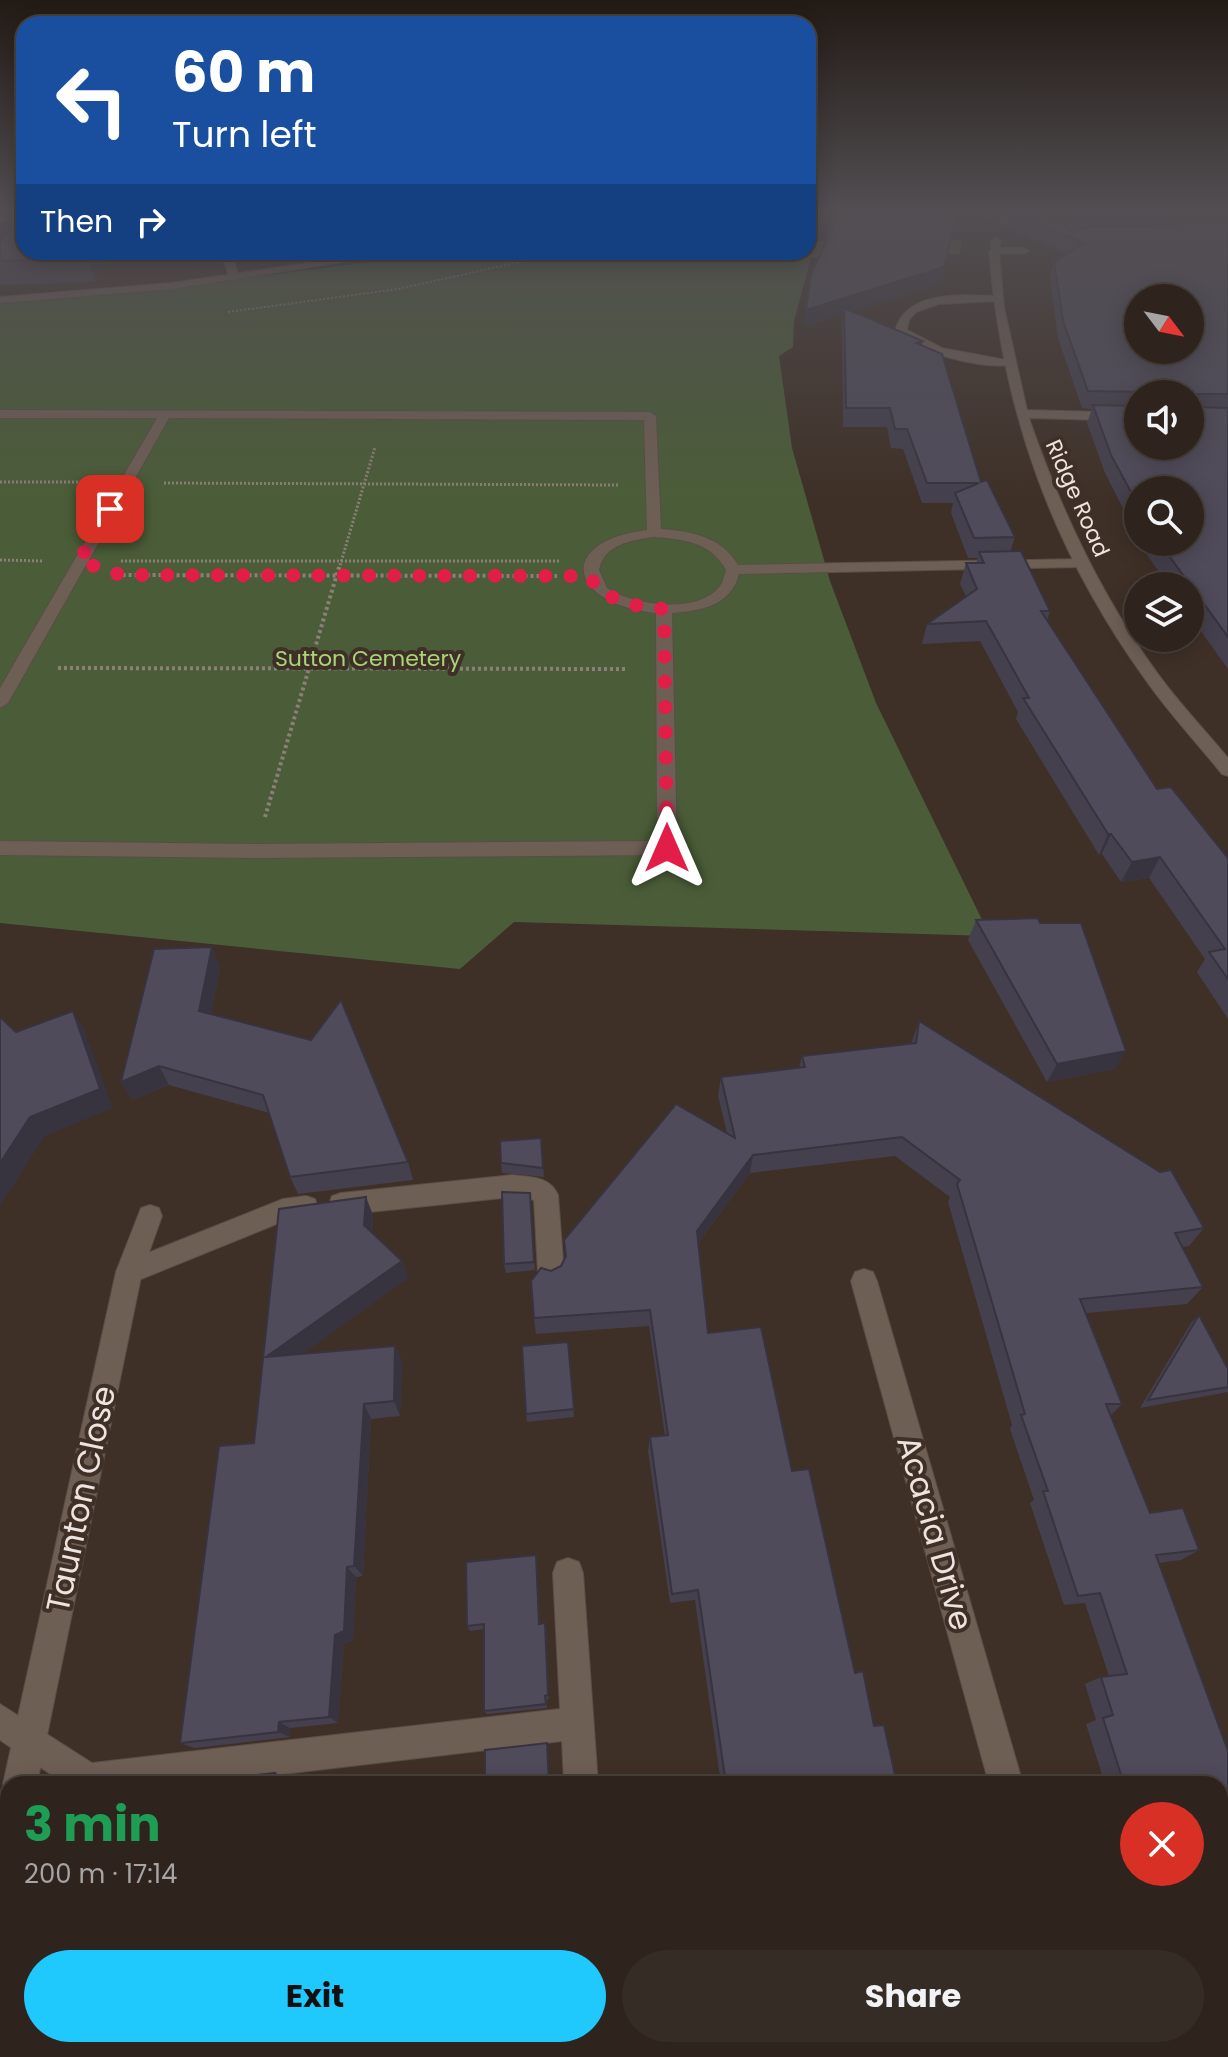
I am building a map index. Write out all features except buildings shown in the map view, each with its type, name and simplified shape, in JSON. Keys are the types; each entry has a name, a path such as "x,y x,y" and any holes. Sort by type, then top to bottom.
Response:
{"street":[{"path":"917,308 908,312 901,321 901,331 912,340 954,354 1008,363"},
{"name":"Ridge Road","path":"998,308 1020,414 1082,563 1144,667 1228,770"},
{"path":"0,414 650,416 654,533"},
{"path":"0,703 165,414"},
{"path":"1020,414 1124,417"},
{"path":"654,533 696,538 715,546 728,557 733,570 726,589 711,599 689,607 664,609 631,606 610,597 591,569 596,553 611,543 654,533"},
{"path":"733,570 1082,563"},
{"path":"0,848 255,851 667,848 664,609"},
{"path":"129,1272 283,1210 512,1186 536,1188 546,1195 551,1273"},
{"name":"Taunton Close","path":"22,1776 129,1272 150,1216"},
{"name":"Acacia Drive","path":"864,1281 1004,1776"},
{"path":"568,1573 581,1776"},
{"path":"0,1720 82,1776"},
{"path":"122,1776 578,1723"}],"path":[{"path":"255,851 385,415"},
{"path":"0,482 651,485"},
{"path":"0,560 342,560 591,569"},
{"path":"79,561 121,575 338,576 591,569"},
{"path":"20,668 665,669"}],"green space":[{"name":"Sutton Cemetery","path":"0,308 798,308 793,347 779,356 792,448 830,581 876,703 990,936 514,922 460,969 0,923"}],"route":[{"path":"110,509 79,561 121,575 589,576 610,597 631,606 664,609 667,848"}]}
